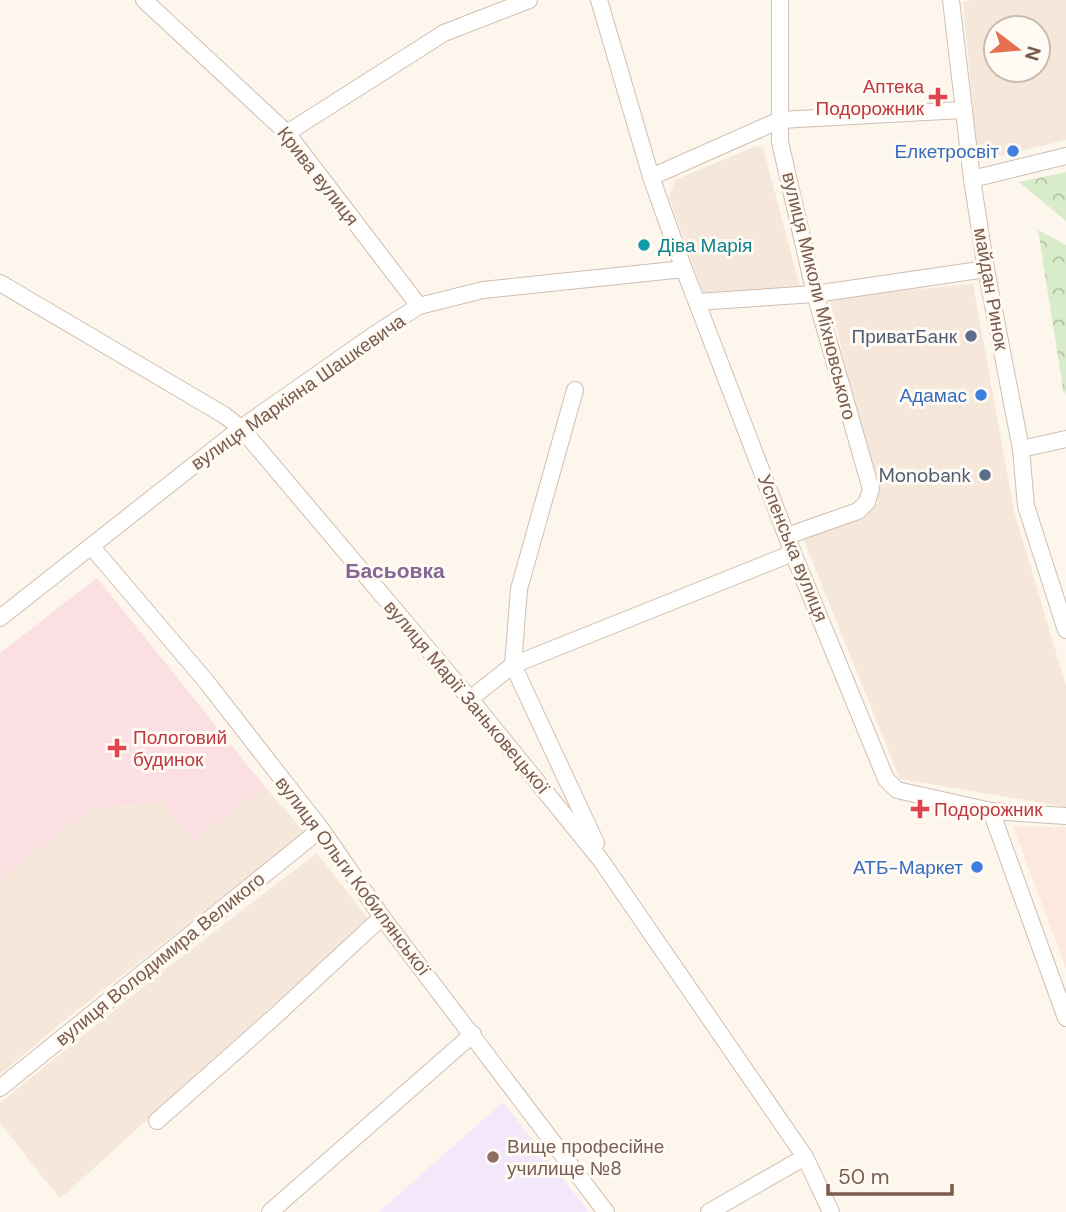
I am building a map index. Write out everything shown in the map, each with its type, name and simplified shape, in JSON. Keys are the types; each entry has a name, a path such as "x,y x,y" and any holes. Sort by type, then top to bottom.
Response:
{"street":[{"name":"Крива вулиця","path":"144,0 287,133 419,306"},
{"path":"287,133 444,33 529,0"},
{"name":"Успенська вулиця","path":"599,0 650,177 793,553 886,779 897,790 991,811 1066,816"},
{"name":"вулиця Миколи Міхновського","path":"780,0 780,142 814,294 871,489 867,502 858,511 788,536"},
{"name":"майдан Ринок","path":"951,0 962,110 985,269 1021,449 1026,506 1066,630"},
{"path":"650,177 780,120 962,110"},
{"path":"972,179 1066,156"},
{"name":"вулиця Маркіяна Шашкевича","path":"0,618 241,428 419,306 483,290 684,269"},
{"path":"697,302 814,294 985,269"},
{"name":"вулиця Марії Заньковецької","path":"0,283 224,415 241,428 470,699 610,874 805,1157 831,1212"},
{"path":"575,390 519,589 513,665 610,874"},
{"path":"1021,449 1066,439"},
{"name":"вулиця Ольги Кобилянської","path":"91,546 205,680 321,829 382,916 606,1212"},
{"path":"470,699 513,665 793,553"},
{"path":"991,811 1066,1018"},
{"name":"вулиця Володимира Великого","path":"0,1088 321,829"},
{"path":"156,1121 272,1019 382,916"},
{"path":"270,1212 473,1034"},
{"path":"709,1212 805,1157"}],"shaded area":[{"path":"1066,0 1066,140 978,161 963,2"},
{"path":"756,146 763,148 800,287 728,293 703,292 669,197 675,180"},
{"path":"973,284 1014,511 1066,686 1066,807 900,779 798,526 878,504 830,301 854,295"},
{"name":"Пологовий будинок","path":"97,578 265,787 193,841 162,802 93,808 0,878 0,653"},
{"path":"265,787 305,832 60,1024 0,1075 0,878 93,808 162,802 193,840"},
{"path":"1013,826 1066,827 1066,969"},
{"path":"317,853 368,919 60,1199 0,1123 0,1103 159,974"},
{"name":"Вище професійне училище №8","path":"503,1102 589,1212 379,1212"}],"green space":[{"path":"1066,172 1066,221 1019,182"},
{"path":"1038,230 1066,245 1064,395"}],"place":[{"name":"Аптека Подорожник","path":"938,97"},
{"name":"Елкетросвіт","path":"1013,151"},
{"name":"Діва Марія","path":"644,245"},
{"name":"ПриватБанк","path":"971,336"},
{"name":"Адамас","path":"981,395"},
{"name":"Monobank","path":"985,475"},
{"name":"Пологовий будинок","path":"117,748"},
{"name":"Подорожник","path":"920,809"},
{"name":"АТБ-Маркет","path":"977,867"},
{"name":"Вище професійне училище №8","path":"493,1157"}],"district":[{"name":"Басьовка","path":"395,571"}]}
